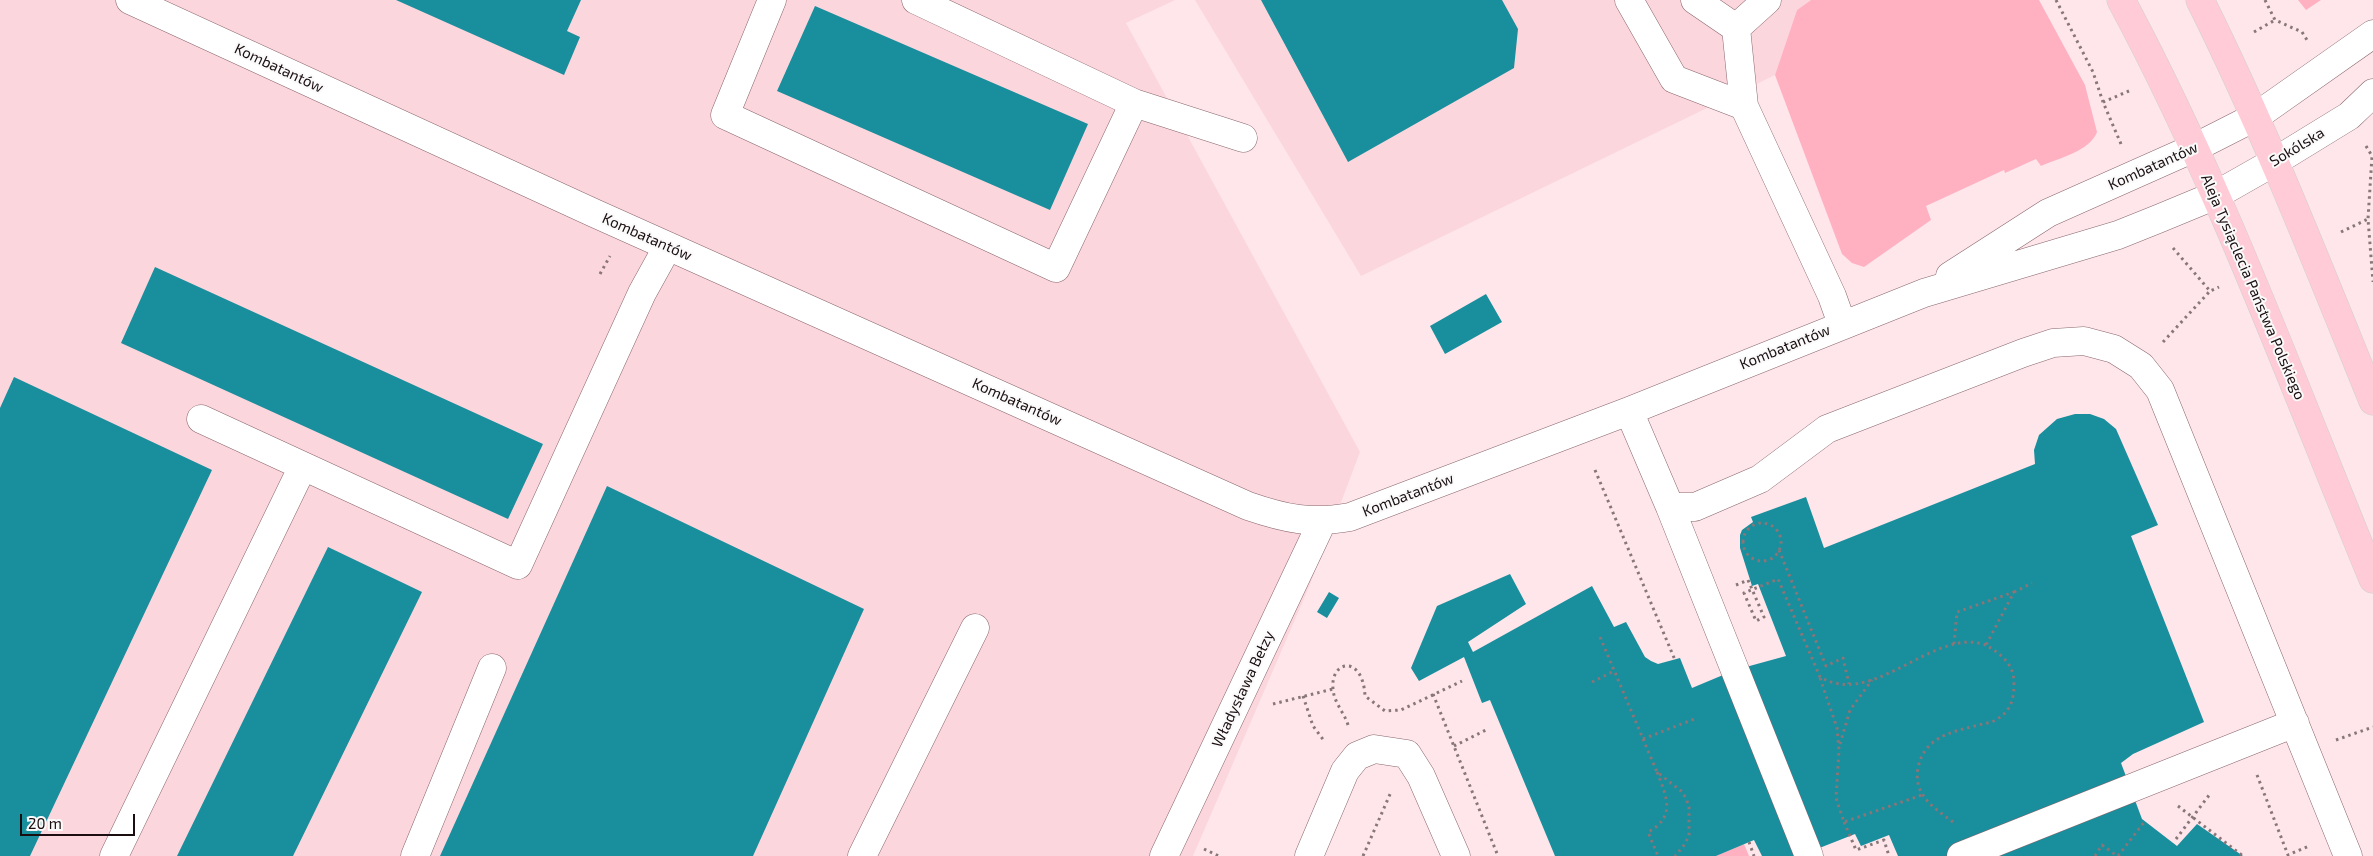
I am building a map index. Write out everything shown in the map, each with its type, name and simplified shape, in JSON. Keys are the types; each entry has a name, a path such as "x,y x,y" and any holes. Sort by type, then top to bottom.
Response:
{"main road":[{"name":"Aleja Tysiąclecia Państwa Polskiego","path":"2121,0 2216,195 2373,580"},
{"path":"2200,0 2255,117 2373,400"}],"street":[{"name":"Kombatantów","path":"130,0 668,246 1248,506 1274,515 1322,522 1350,517 1629,411 1842,324 1924,293 2118,235 2216,195"},
{"path":"772,0 725,115 1056,268 1134,103"},
{"path":"916,0 1134,103 1243,138"},
{"path":"1629,0 1674,79 1744,106"},
{"path":"1695,0 1736,28 1744,106 1832,296 1842,324"},
{"path":"1736,28 1767,0"},
{"path":"2255,117 2373,34"},
{"name":"Sokólska","path":"2216,195 2349,116 2373,93"},
{"name":"Kombatantów","path":"1924,293 2048,213 2194,148 2255,117"},
{"path":"201,419 518,565 642,293 668,246"},
{"path":"1670,507 1695,507 1703,504 1760,479 1827,429 2024,353 2053,343 2084,341 2114,349 2141,366 2160,390 2344,845"},
{"path":"1629,411 1670,507 1809,856"},
{"path":"114,856 303,466"},
{"name":"Władysława Bełzy","path":"1164,856 1322,522"},
{"path":"862,856 975,628"},
{"path":"415,856 492,668"},
{"path":"1961,856 2295,723"},
{"path":"1309,856 1345,771 1357,756 1374,749 1407,754 1421,776 1456,856"}],"path":[{"path":"2056,0 2093,72 2103,102"},
{"path":"2265,0 2275,20 2302,32"},
{"path":"2373,155 2368,219 2373,282"},
{"path":"2141,366 2210,291"},
{"path":"1595,470 1675,660"},
{"path":"1779,550 1770,559 1764,561 1752,558 1744,549 1743,536 1746,530 1756,523 1762,522 1774,527 1780,537 1779,550 1826,666 1843,658 1849,684"},
{"path":"1748,580 1752,588 1755,597 1764,617 1756,621 1744,593 1753,589 1778,579 1820,677 1837,728 1836,798 1844,822 1856,850 1884,840 1889,856"},
{"path":"1954,644 1957,612 2014,592 2032,583"},
{"path":"1986,645 2014,592"},
{"path":"1600,637 1664,791 1667,810 1659,826 1648,832 1658,856"},
{"path":"1820,677 1829,682 1849,684 1872,680 1954,644 1976,641 1986,645 2008,662 2014,678 2014,698 2009,709 1996,720 1939,738 1925,748 1920,759 1916,776 1922,795 1928,804 1959,827"},
{"path":"1350,732 1346,720 1337,706 1333,689 1337,670 1347,666 1355,668 1362,675 1365,696 1384,711 1401,710 1462,681"},
{"path":"1592,682 1614,671"},
{"path":"1838,750 1850,710 1872,680"},
{"path":"1266,706 1333,689"},
{"path":"1434,694 1498,856"},
{"path":"1302,696 1313,726 1321,739 1329,746"},
{"path":"1643,739 1697,718"},
{"path":"1454,746 1486,730"},
{"path":"1656,772 1681,791 1689,807 1689,835 1686,844 1675,856"},
{"path":"2257,774 2287,856 2344,845"},
{"path":"2176,839 2213,790"},
{"path":"1844,822 1922,795"},
{"path":"2174,804 2243,856"},
{"path":"2095,856 2102,845 2118,856 2146,818"},
{"path":"1749,842 1754,856"},
{"path":"1203,848 1219,856"}],"shaded area":[{"path":"0,0 1175,0 1126,23 1360,452 1309,587 1193,856 0,856"},
{"path":"1195,0 1811,0 1797,10 1775,75 1361,276"},
{"path":"1811,0 2039,0 2085,85 2097,132 2088,144 2065,157 2041,166 2036,159 2005,173 2004,170 1926,206 1931,220 1864,267 1852,263 1842,254 1775,75 1797,10"},
{"path":"2298,0 2321,0 2306,10"},
{"path":"1744,844 1749,856 1716,856"}],"building":[{"path":"396,0 581,0 567,31 580,37 564,75"},
{"path":"1261,0 1502,0 1518,29 1514,68 1348,162"},
{"path":"815,6 1088,124 1050,210 777,91"},
{"path":"155,267 543,444 508,519 121,343"},
{"path":"1486,294 1502,322 1445,354 1430,326"},
{"path":"14,377 212,470 30,856 0,856 0,408"},
{"path":"2075,414 2090,414 2104,419 2116,429 2158,525 2131,536 2204,722 2133,754 2121,763 2142,819 2177,846 2197,824 2243,856 1898,856 1889,835 1861,846 1855,834 1799,856 1762,856 1754,840 1716,856 1555,856 1490,700 1482,703 1464,657 1419,681 1411,668 1437,606 1510,574 1526,604 1468,642 1473,652 1592,586 1614,627 1626,622 1645,657 1651,661 1658,664 1680,658 1692,688 1735,670 1786,656 1758,584 1752,586 1740,548 1740,535 1742,530 1753,522 1751,517 1806,497 1824,548 2035,464 2034,450 2039,435 2057,419"},
{"path":"607,486 864,609 753,856 440,856"},
{"path":"328,547 422,592 293,856 177,856"},
{"path":"1329,592 1339,598 1327,618 1317,612"}]}
